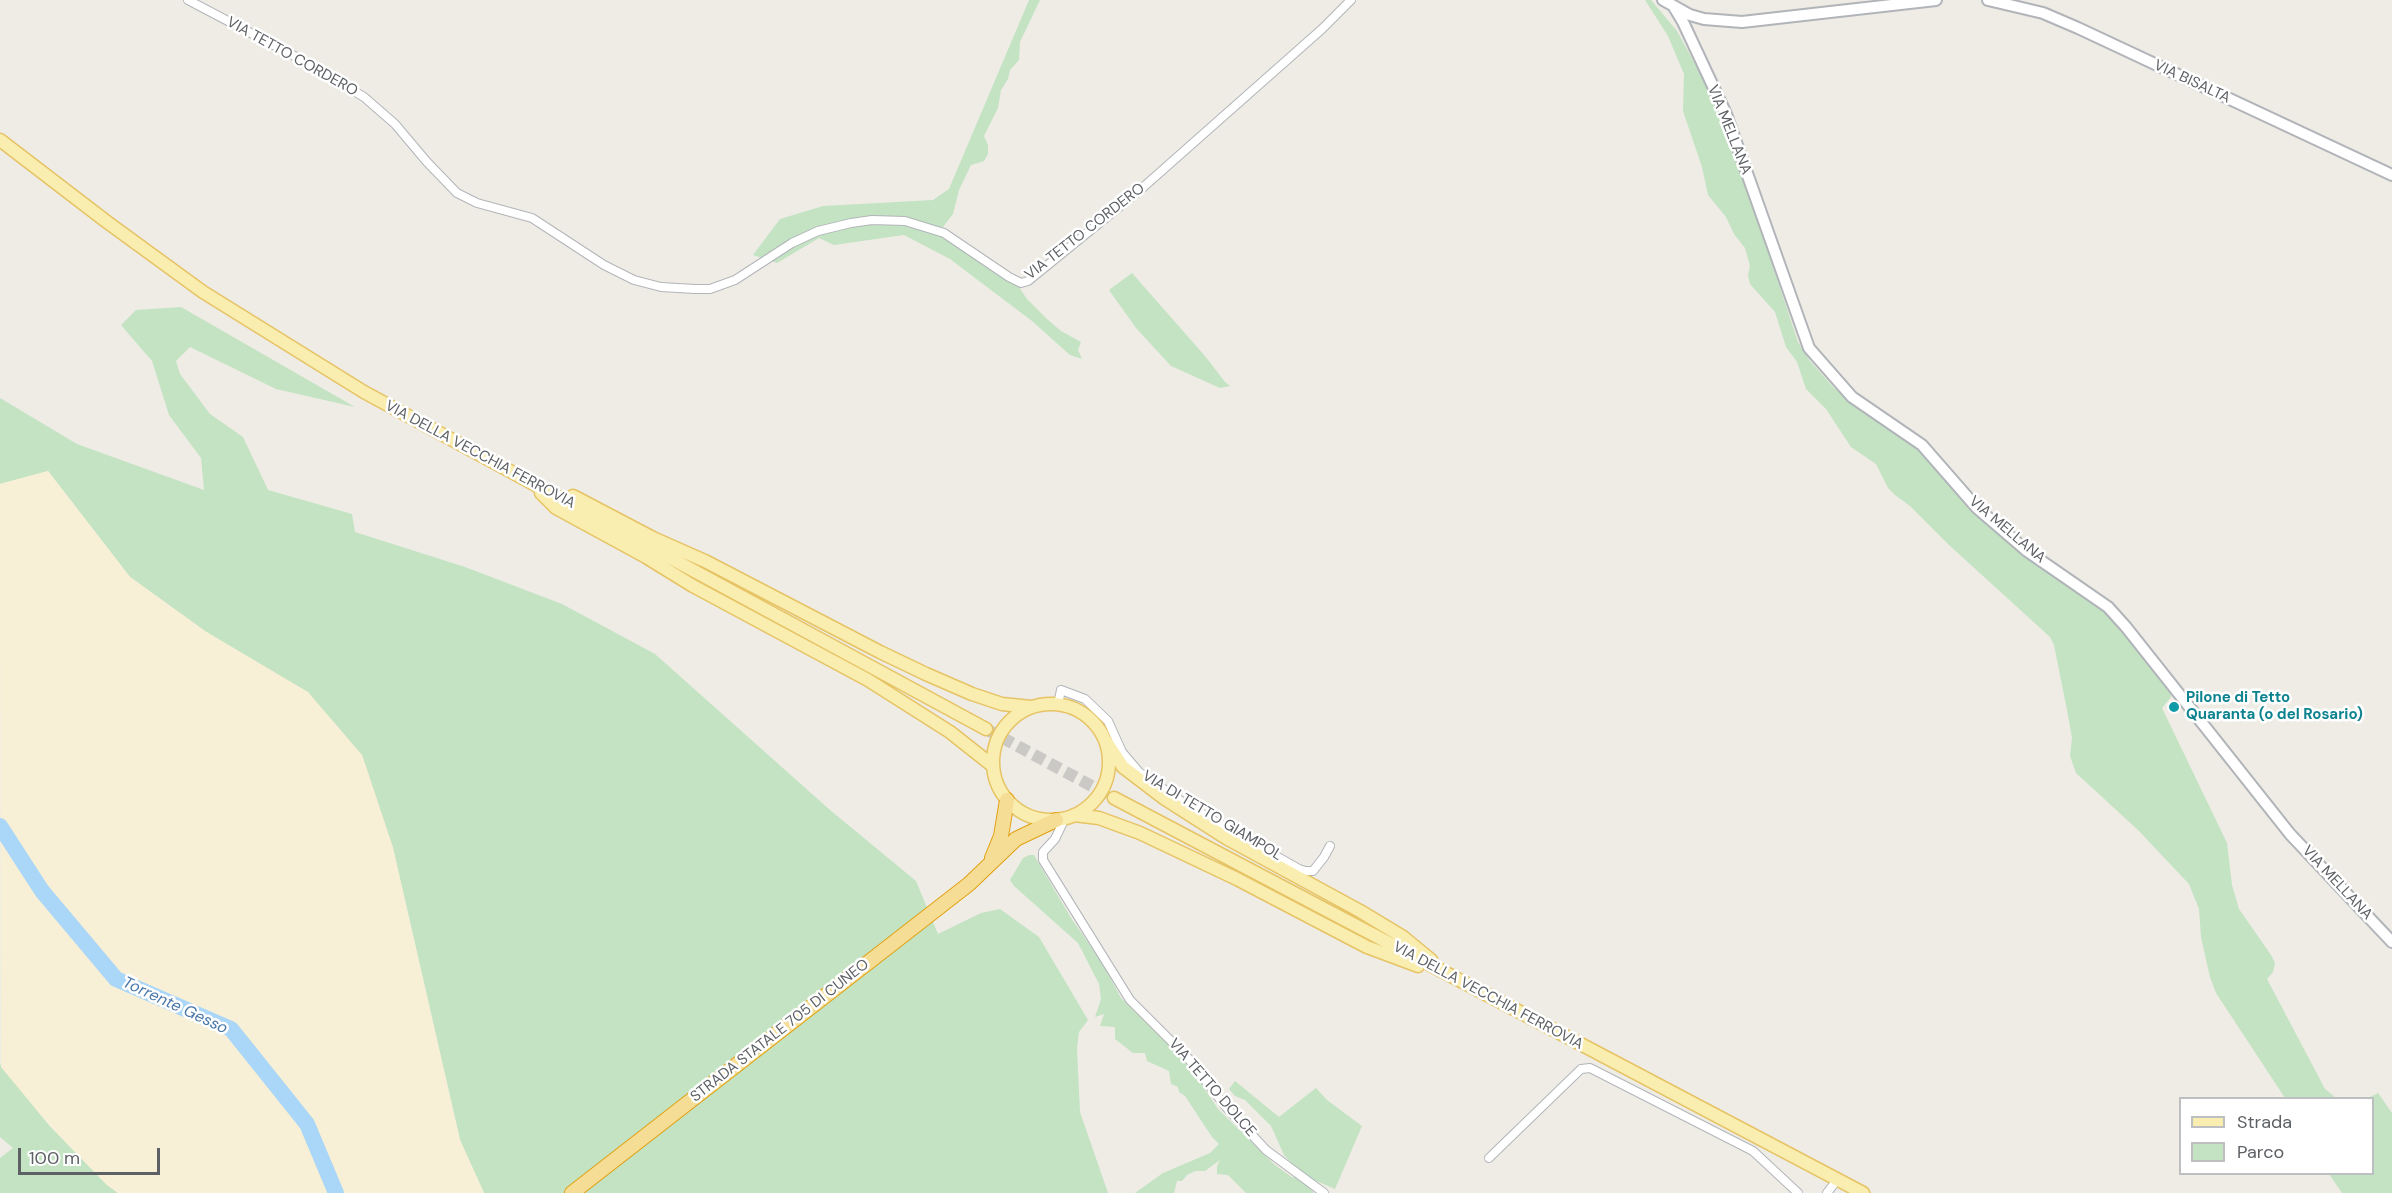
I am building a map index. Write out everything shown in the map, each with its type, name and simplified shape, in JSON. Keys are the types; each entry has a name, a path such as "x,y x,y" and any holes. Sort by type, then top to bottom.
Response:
{"highway":[{"path":"987,868 999,844 1007,800"},
{"name":"STRADA STATALE 705 DI CUNEO","path":"572,1193 969,884 1016,840 1065,818"}],"main road":[{"name":"VIA DELLA VECCHIA FERROVIA","path":"0,140 204,292 363,392 986,729"},
{"path":"529,482 566,493 653,538 705,561 870,647 972,694 1002,704 1031,707 1058,704 1083,713 1096,724 1123,767 1165,799 1226,838 1386,926 1453,977"},
{"path":"529,482 556,508 646,557 693,586 868,680 950,732 993,766"},
{"path":"1031,707 1015,716 1002,730 995,747 993,766 996,780 1007,800 1029,816 1099,818 1140,833 1237,879 1367,947 1453,977"},
{"path":"1065,818 1089,806 1105,784 1109,766 1105,740"},
{"name":"VIA DELLA VECCHIA FERROVIA","path":"1114,798 1863,1193"}],"street":[{"name":"VIA TETTO CORDERO","path":"188,0 302,60 364,97 395,124 457,193 477,203 532,218 604,265 634,280 662,287 695,290 710,289 735,280 792,243 818,231 872,220 905,221 944,233 1009,277 1021,283 1028,281 1140,190 1322,29 1351,0"},
{"path":"1663,0 1704,19 1742,22 1936,0"},
{"name":"VIA BISALTA","path":"1988,0 2043,13 2078,28 2392,175"},
{"name":"VIA MELLANA","path":"1674,7 1726,114 1809,348 1852,397 1922,445 1977,508 2027,551 2108,608 2126,627 2290,834 2392,942"},
{"name":"VIA DI TETTO GIAMPOL","path":"1058,704 1061,690 1085,699 1108,721 1122,752 1139,772 1190,807 1305,872 1313,871 1329,846"},
{"name":"VIA TETTO DOLCE","path":"1065,818 1055,839 1043,852 1043,860 1130,1000 1188,1058 1226,1107 1266,1150 1324,1193"},
{"path":"1488,1158 1581,1069 1590,1068 1754,1150 1798,1193"},
{"path":"1827,1193 1837,1180"}],"green space":[{"path":"1029,0 1040,0 1020,42 1019,60 1010,70 1008,79 1001,90 998,108 984,136 988,145 988,154 984,161 971,165 959,190 953,214 939,232 1019,287 1027,299 1047,319 1061,331 1081,342 1078,350 1082,359 1070,355 1032,321 950,259 904,235 834,245 819,238 777,263 753,255 780,219 823,206 933,200 949,189"},
{"path":"1645,0 1651,0 1677,31 1707,86 1727,132 1798,342 1810,361 1834,388 1926,455 1977,515 2091,600 2123,631 2170,690 2171,697 2162,708 2227,843 2232,885 2239,909 2275,963 2273,972 2267,979 2325,1089 2335,1097 2284,1097 2216,993 2201,937 2199,909 2189,884 2138,830 2076,773 2070,756 2072,738 2067,710 2054,645 2050,637 1888,488 1876,464 1851,447 1826,409 1806,389 1797,362 1786,347 1775,312 1750,284 1748,275 1750,266 1745,248 1734,234 1726,217 1708,195 1702,167 1683,111 1684,74 1668,36"},
{"path":"1132,273 1230,386 1220,388 1171,366 1136,328 1109,290"},
{"path":"181,307 355,407 276,389 190,347 176,361 180,374 210,414 243,437 268,490 352,514 355,532 465,567 562,604 655,654 830,810 916,881 938,934 981,913 1000,909 1039,937 1088,1020 1079,1032 1077,1049 1080,1112 1108,1193 484,1193 460,1140 393,848 362,755 205,631 130,577 48,471 0,484 0,398 77,444 204,490 201,458 169,415 152,361 121,325 136,310"},
{"path":"1034,855 1071,918 1101,961 1121,998 1190,1066 1218,1109 1275,1165 1293,1178 1297,1169 1284,1155 1271,1126 1245,1100 1235,1096 1229,1089 1235,1081 1279,1117 1316,1088 1327,1100 1362,1126 1335,1189 1314,1180 1310,1188 1314,1193 1246,1193 1228,1175 1217,1174 1220,1160 1205,1171 1195,1171 1182,1181 1177,1181 1174,1193 1135,1193 1163,1173 1210,1153 1219,1144 1185,1096 1179,1092 1178,1087 1171,1084 1169,1071 1147,1061 1145,1053 1133,1053 1115,1039 1115,1027 1100,1026 1104,1014 1095,1017 1101,999 1099,984 1078,943 1010,880 1023,858"},
{"path":"0,1064 49,1125 106,1184 118,1193 0,1193 0,1158 13,1148 0,1137"},
{"path":"2378,1093 2392,1113 2392,1193 2342,1193 2330,1175 2374,1175 2374,1097 2370,1097"}],"sand":[{"path":"48,471 130,577 205,631 308,692 362,755 393,848 460,1140 484,1193 118,1193 106,1184 49,1125 1,1067 0,484"}],"waterway":[{"name":"Torrente Gesso","path":"0,826 42,891 116,979 231,1029 307,1124 336,1193"}],"tunnel":[{"path":"986,729 1114,798"}],"place":[{"name":"Pilone di Tetto Quaranta (o del Rosario)","path":"2174,707"}]}
